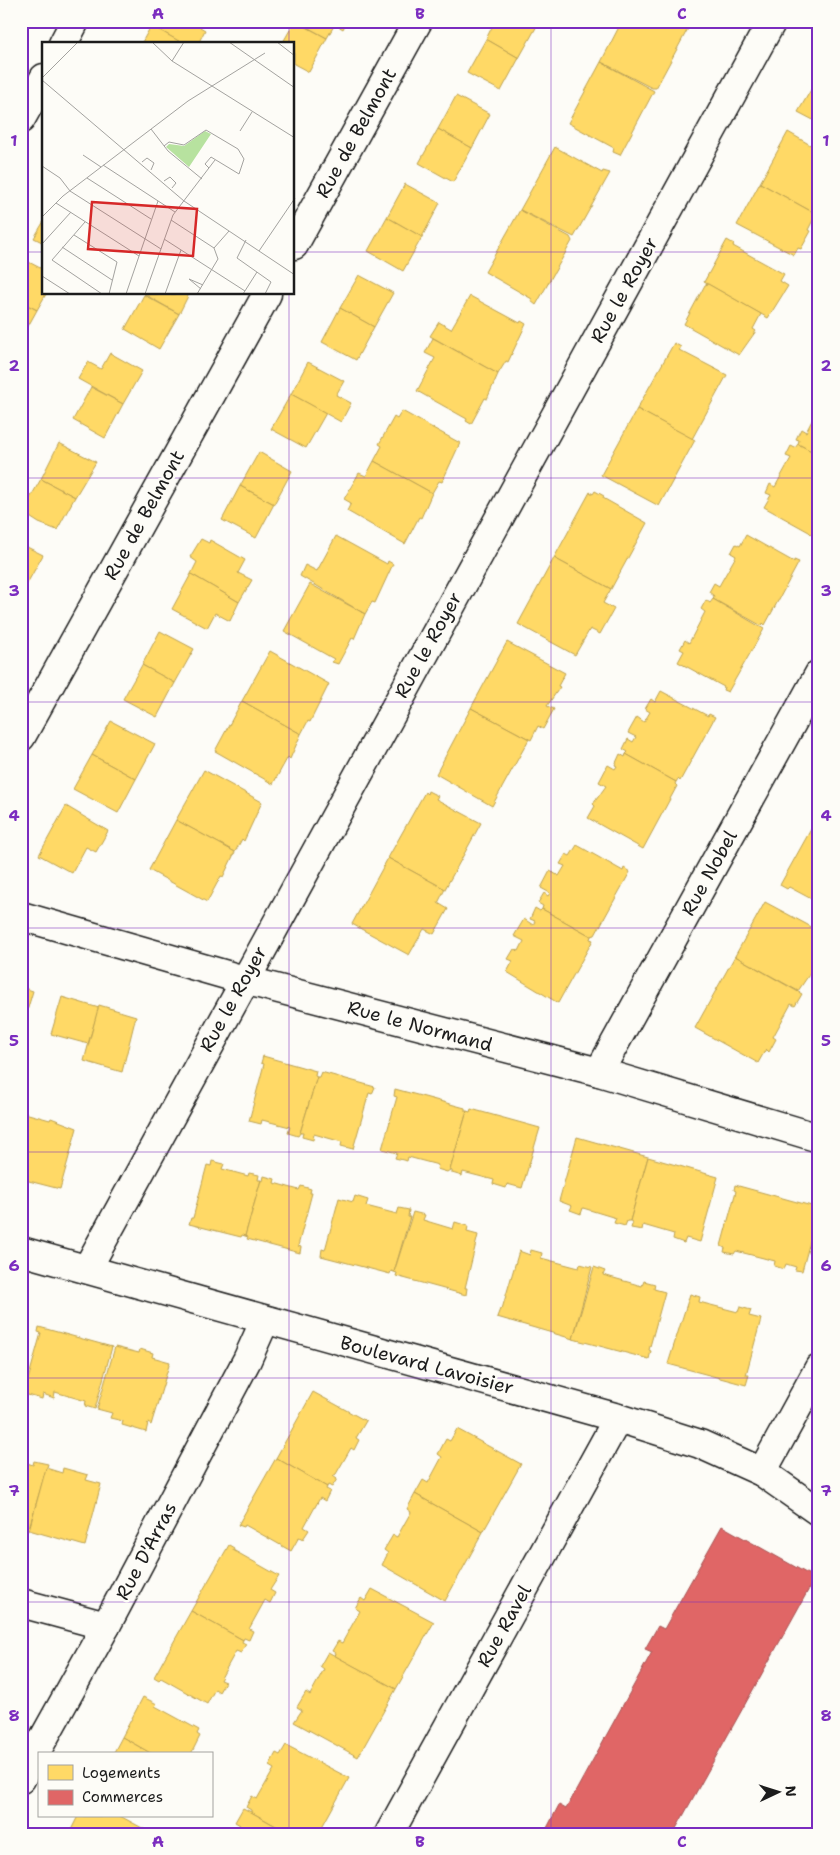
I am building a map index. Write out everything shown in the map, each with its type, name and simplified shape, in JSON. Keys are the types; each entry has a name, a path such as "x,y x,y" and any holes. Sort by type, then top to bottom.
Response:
{"street":[{"path":"64,42 75,21"},
{"name":"Rue de Belmont","path":"295,243 418,21"},
{"name":"Rue le Royer","path":"86,1269 772,21"},
{"path":"21,119 42,82"},
{"name":"Rue de Belmont","path":"21,737 266,295"},
{"name":"Rue Nobel","path":"600,1072 819,674"},
{"name":"Rue le Normand","path":"21,916 244,980 600,1072 819,1138"},
{"name":"Boulevard Lavoisier","path":"21,1251 618,1418 700,1444 762,1472 819,1512"},
{"name":"Rue D'Arras","path":"21,1779 106,1626 247,1360 265,1320"},
{"path":"762,1472 819,1368"},
{"name":"Rue Ravel","path":"389,1834 618,1418"},
{"path":"21,1603 106,1626"}],"building: Logements":[{"path":"154,21 203,21 200,27 205,30 199,42 180,42 151,26"},
{"path":"295,21 327,38 309,72 295,65 295,42 283,42"},
{"path":"296,21 347,21 343,29 335,24 327,38"},
{"path":"495,21 533,21 538,24 519,58 486,39"},
{"path":"622,21 687,21 691,23 656,88 652,88 601,62"},
{"path":"151,26 180,42 142,42"},
{"path":"486,39 519,58 501,91 467,73"},
{"path":"601,62 654,91 620,155 613,152 614,148 568,123"},
{"path":"819,76 819,123 798,112"},
{"path":"456,96 490,114 472,148 438,129"},
{"path":"438,129 472,148 453,182 419,163"},
{"path":"788,132 819,150 819,212 816,214 760,183"},
{"path":"555,147 602,173 603,171 610,173 574,237 520,210"},
{"path":"760,183 816,214 808,230 811,231 801,249 798,248 794,255 737,225"},
{"path":"405,184 440,203 422,237 387,217"},
{"path":"520,210 570,237 572,241 536,305 531,301 532,299 485,272"},
{"path":"387,217 422,237 403,271 368,251"},
{"path":"42,224 42,242 34,238"},
{"path":"727,240 734,244 733,246 784,274 780,281 788,286 768,318 704,282"},
{"path":"21,258 42,269 42,295 45,295 37,310 21,302"},
{"path":"359,275 393,293 374,327 340,308"},
{"path":"708,284 761,314 753,329 756,331 739,355 684,324 705,285"},
{"path":"144,295 179,314 159,349 125,329"},
{"path":"146,295 188,295 179,314"},
{"path":"470,296 520,323 521,321 526,324 508,362 506,361 498,374 430,336 439,322 451,329"},
{"path":"21,302 37,310 21,339"},
{"path":"340,308 374,327 356,360 322,342"},
{"path":"433,338 498,374 487,399 485,398 471,424 466,421 467,419 417,391 435,358 425,353"},
{"path":"674,343 681,347 679,350 727,375 692,439 637,409"},
{"path":"110,353 142,371 123,404 78,379 88,362 101,369"},
{"path":"308,362 344,381 336,395 351,403 341,422 291,394"},
{"path":"91,387 123,404 105,438 73,420"},
{"path":"291,394 326,413 306,448 271,429"},
{"path":"819,407 819,455 798,444 799,440 796,439 801,429 806,432"},
{"path":"637,409 695,440 659,506 601,475"},
{"path":"402,411 460,443 442,482 439,481 432,493 374,461 382,446 379,444 394,417 397,419"},
{"path":"59,443 96,462 75,497 41,479"},
{"path":"798,444 819,455 819,528 814,537 809,532 764,507 771,495 766,493 770,484 775,487 791,458 786,456 791,446 795,448"},
{"path":"259,452 292,471 274,504 240,486"},
{"path":"374,461 432,493 421,518 419,517 405,544 347,511 351,503 344,499 359,473 366,476"},
{"path":"41,479 75,497 57,530 39,523 22,512"},
{"path":"240,486 274,504 256,538 222,520"},
{"path":"595,491 604,496 603,498 647,523 611,589 554,558 590,492 593,494"},
{"path":"746,535 794,562 794,560 799,562 765,625 763,623 762,626 713,599 714,596 709,592 714,583 719,586 736,556 731,553 736,544 740,546"},
{"path":"336,536 387,564 388,561 393,564 375,603 372,602 365,614 300,576 305,565 317,571"},
{"path":"201,539 209,543 210,540 245,560 238,573 252,580 239,602 191,574 197,562 190,557"},
{"path":"21,544 43,555 24,589 21,588"},
{"path":"554,558 611,589 603,603 614,609 600,634 590,629 575,655 518,624"},
{"path":"191,574 239,602 230,621 215,613 207,628 172,609"},
{"path":"310,584 365,614 354,639 352,638 338,664 332,662 334,659 284,631"},
{"path":"713,599 764,629 728,692 723,690 724,687 678,662 684,651 680,649 685,640 689,643 705,612 701,609 706,600 710,603"},
{"path":"160,631 194,649 175,683 142,665"},
{"path":"507,642 565,673 558,686 560,687 547,706 554,709 543,729 538,726 531,740 471,708"},
{"path":"270,651 329,684 310,722 308,721 301,734 242,701"},
{"path":"142,665 175,683 157,717 123,699"},
{"path":"661,691 708,716 709,714 715,717 680,781 678,779 676,782 626,754 628,752 623,749 628,739 633,742 636,737 628,733 637,717 644,722 650,712 645,709 651,699 655,702"},
{"path":"242,701 301,734 290,759 288,757 273,784 215,751"},
{"path":"471,708 529,739 492,806 436,774"},
{"path":"111,721 155,744 136,779 92,755"},
{"path":"620,754 625,757 626,754 676,782 677,786 643,849 588,818 595,806 593,804 606,786 599,782 608,765 615,769"},
{"path":"92,755 136,779 118,813 73,789"},
{"path":"204,770 262,802 244,841 242,839 235,852 176,820"},
{"path":"428,791 438,796 436,799 481,823 445,889 388,858 425,792 427,794"},
{"path":"66,806 108,831 96,852 86,847 72,873 39,855"},
{"path":"176,820 235,852 223,877 221,876 207,902 149,870"},
{"path":"815,822 819,823 819,903 789,887 787,889 780,885"},
{"path":"577,845 623,871 624,868 630,872 595,935 591,936 542,909 543,906 538,903 544,893 548,896 550,893 541,888 550,871 559,876 565,866 560,864 566,854 570,856"},
{"path":"388,858 445,889 438,903 448,909 434,934 424,929 409,955 352,924"},
{"path":"765,902 819,931 819,960 798,991 735,956"},
{"path":"535,908 540,911 542,909 591,936 590,939 593,940 558,1003 507,972 513,961 508,959 514,949 519,951 524,941 514,936 524,919 533,925 535,921 530,919"},
{"path":"735,956 802,994 795,1006 791,1004 773,1037 776,1039 769,1052 766,1049 758,1063 695,1028"},
{"path":"21,987 33,991 21,1031"},
{"path":"62,997 99,1008 88,1044 51,1034"},
{"path":"99,1005 136,1016 122,1072 84,1061"},
{"path":"263,1056 316,1071 315,1076 317,1077 298,1136 288,1133 290,1127 262,1120 261,1124 249,1121 264,1064 261,1063"},
{"path":"321,1072 375,1087 372,1094 369,1093 353,1149 341,1146 342,1142 314,1134 313,1140 302,1137 303,1133 300,1133 317,1077 319,1077"},
{"path":"395,1089 465,1108 465,1111 467,1111 450,1170 447,1172 437,1169 438,1165 408,1157 407,1161 395,1158 397,1153 382,1149 397,1097 394,1096"},
{"path":"471,1109 540,1128 522,1188 507,1184 506,1188 493,1184 494,1180 463,1172 462,1176 452,1173 450,1170 467,1111 470,1112"},
{"path":"21,1112 50,1120 51,1118 77,1128 60,1189 21,1179"},
{"path":"577,1137 648,1157 630,1221 627,1221 625,1226 614,1223 616,1218 583,1208 581,1214 570,1210 572,1206 559,1201"},
{"path":"648,1157 718,1177 700,1242 686,1238 684,1243 673,1239 674,1234 643,1225 642,1230 631,1228 633,1222 630,1221"},
{"path":"212,1161 224,1164 222,1169 248,1176 249,1173 259,1175 258,1180 261,1180 245,1236 242,1235 241,1237 189,1224 191,1218 193,1218 207,1165 211,1166"},
{"path":"264,1176 275,1179 274,1183 299,1190 301,1186 311,1189 310,1193 312,1193 298,1246 301,1247 300,1253 247,1239 248,1237 245,1236 261,1180 263,1181"},
{"path":"735,1185 819,1208 802,1271 795,1270 796,1267 786,1264 784,1269 774,1266 775,1261 736,1251 734,1254 724,1252 725,1248 721,1246 736,1191 734,1190"},
{"path":"355,1196 368,1200 366,1206 397,1214 399,1208 409,1210 408,1217 410,1217 394,1272 391,1271 390,1274 321,1256 322,1249 325,1250 339,1198 353,1202"},
{"path":"413,1212 425,1215 423,1220 453,1229 455,1222 468,1226 467,1232 478,1235 465,1288 467,1288 466,1295 396,1276 397,1273 394,1272"},
{"path":"531,1250 542,1253 541,1258 579,1268 580,1264 592,1267 573,1339 497,1317 500,1309 502,1309 519,1251 530,1255"},
{"path":"594,1267 605,1271 603,1275 642,1286 644,1281 655,1284 654,1289 665,1292 649,1350 651,1351 649,1359 573,1339"},
{"path":"690,1294 700,1297 699,1302 738,1312 740,1307 751,1310 749,1316 761,1319 746,1375 749,1375 746,1385 668,1364"},
{"path":"39,1327 112,1347 95,1409 85,1406 86,1401 55,1392 54,1398 43,1394 42,1399 24,1394 41,1333 38,1332"},
{"path":"115,1347 139,1353 140,1349 153,1353 152,1357 170,1362 151,1425 148,1423 146,1432 122,1425 123,1421 110,1418 112,1413 97,1409"},
{"path":"313,1392 366,1421 356,1438 359,1440 354,1450 351,1448 333,1476 337,1479 332,1487 328,1485 327,1487 276,1458"},
{"path":"457,1429 521,1464 483,1532 415,1494 423,1480 428,1483 442,1457 438,1454 446,1439 450,1441"},
{"path":"276,1458 327,1487 326,1489 330,1491 325,1501 320,1498 304,1527 309,1530 303,1539 299,1537 291,1551 245,1525 244,1527 238,1525"},
{"path":"21,1461 33,1465 34,1461 48,1464 28,1531 21,1529"},
{"path":"46,1468 62,1473 63,1468 88,1475 86,1480 101,1484 85,1546 29,1530"},
{"path":"415,1494 483,1532 445,1601 382,1565 388,1553 384,1550 393,1535 397,1537 411,1512 407,1509"},
{"path":"229,1545 234,1548 233,1550 279,1576 270,1590 275,1593 270,1603 265,1600 249,1629 253,1631 249,1640 244,1638 243,1640 191,1611"},
{"path":"372,1589 434,1622 396,1689 335,1656 336,1653 332,1651 338,1641 342,1643 360,1611 355,1608 361,1598 365,1601"},
{"path":"191,1611 243,1640 242,1642 246,1644 241,1653 236,1651 220,1680 225,1682 219,1692 215,1689 207,1704 161,1678 159,1680 154,1677"},
{"path":"328,1652 396,1689 358,1757 294,1722 302,1710 297,1707 306,1692 310,1695 324,1669 320,1666"},
{"path":"143,1697 157,1704 155,1706 199,1730 197,1734 200,1736 192,1752 148,1752 122,1737"},
{"path":"122,1737 148,1752 114,1752"},
{"path":"286,1745 349,1778 318,1834 290,1834 251,1812 246,1807 252,1796 257,1799 274,1769 269,1766 276,1753 280,1755"},
{"path":"243,1808 290,1834 235,1834 240,1825 235,1822"},
{"path":"77,1818 124,1818 144,1829 142,1834 69,1834"}],"building: Commerces":[{"path":"722,1526 815,1578 673,1834 552,1834 554,1831 547,1828 559,1805 566,1809 652,1652 645,1649 658,1626 664,1629"}]}
